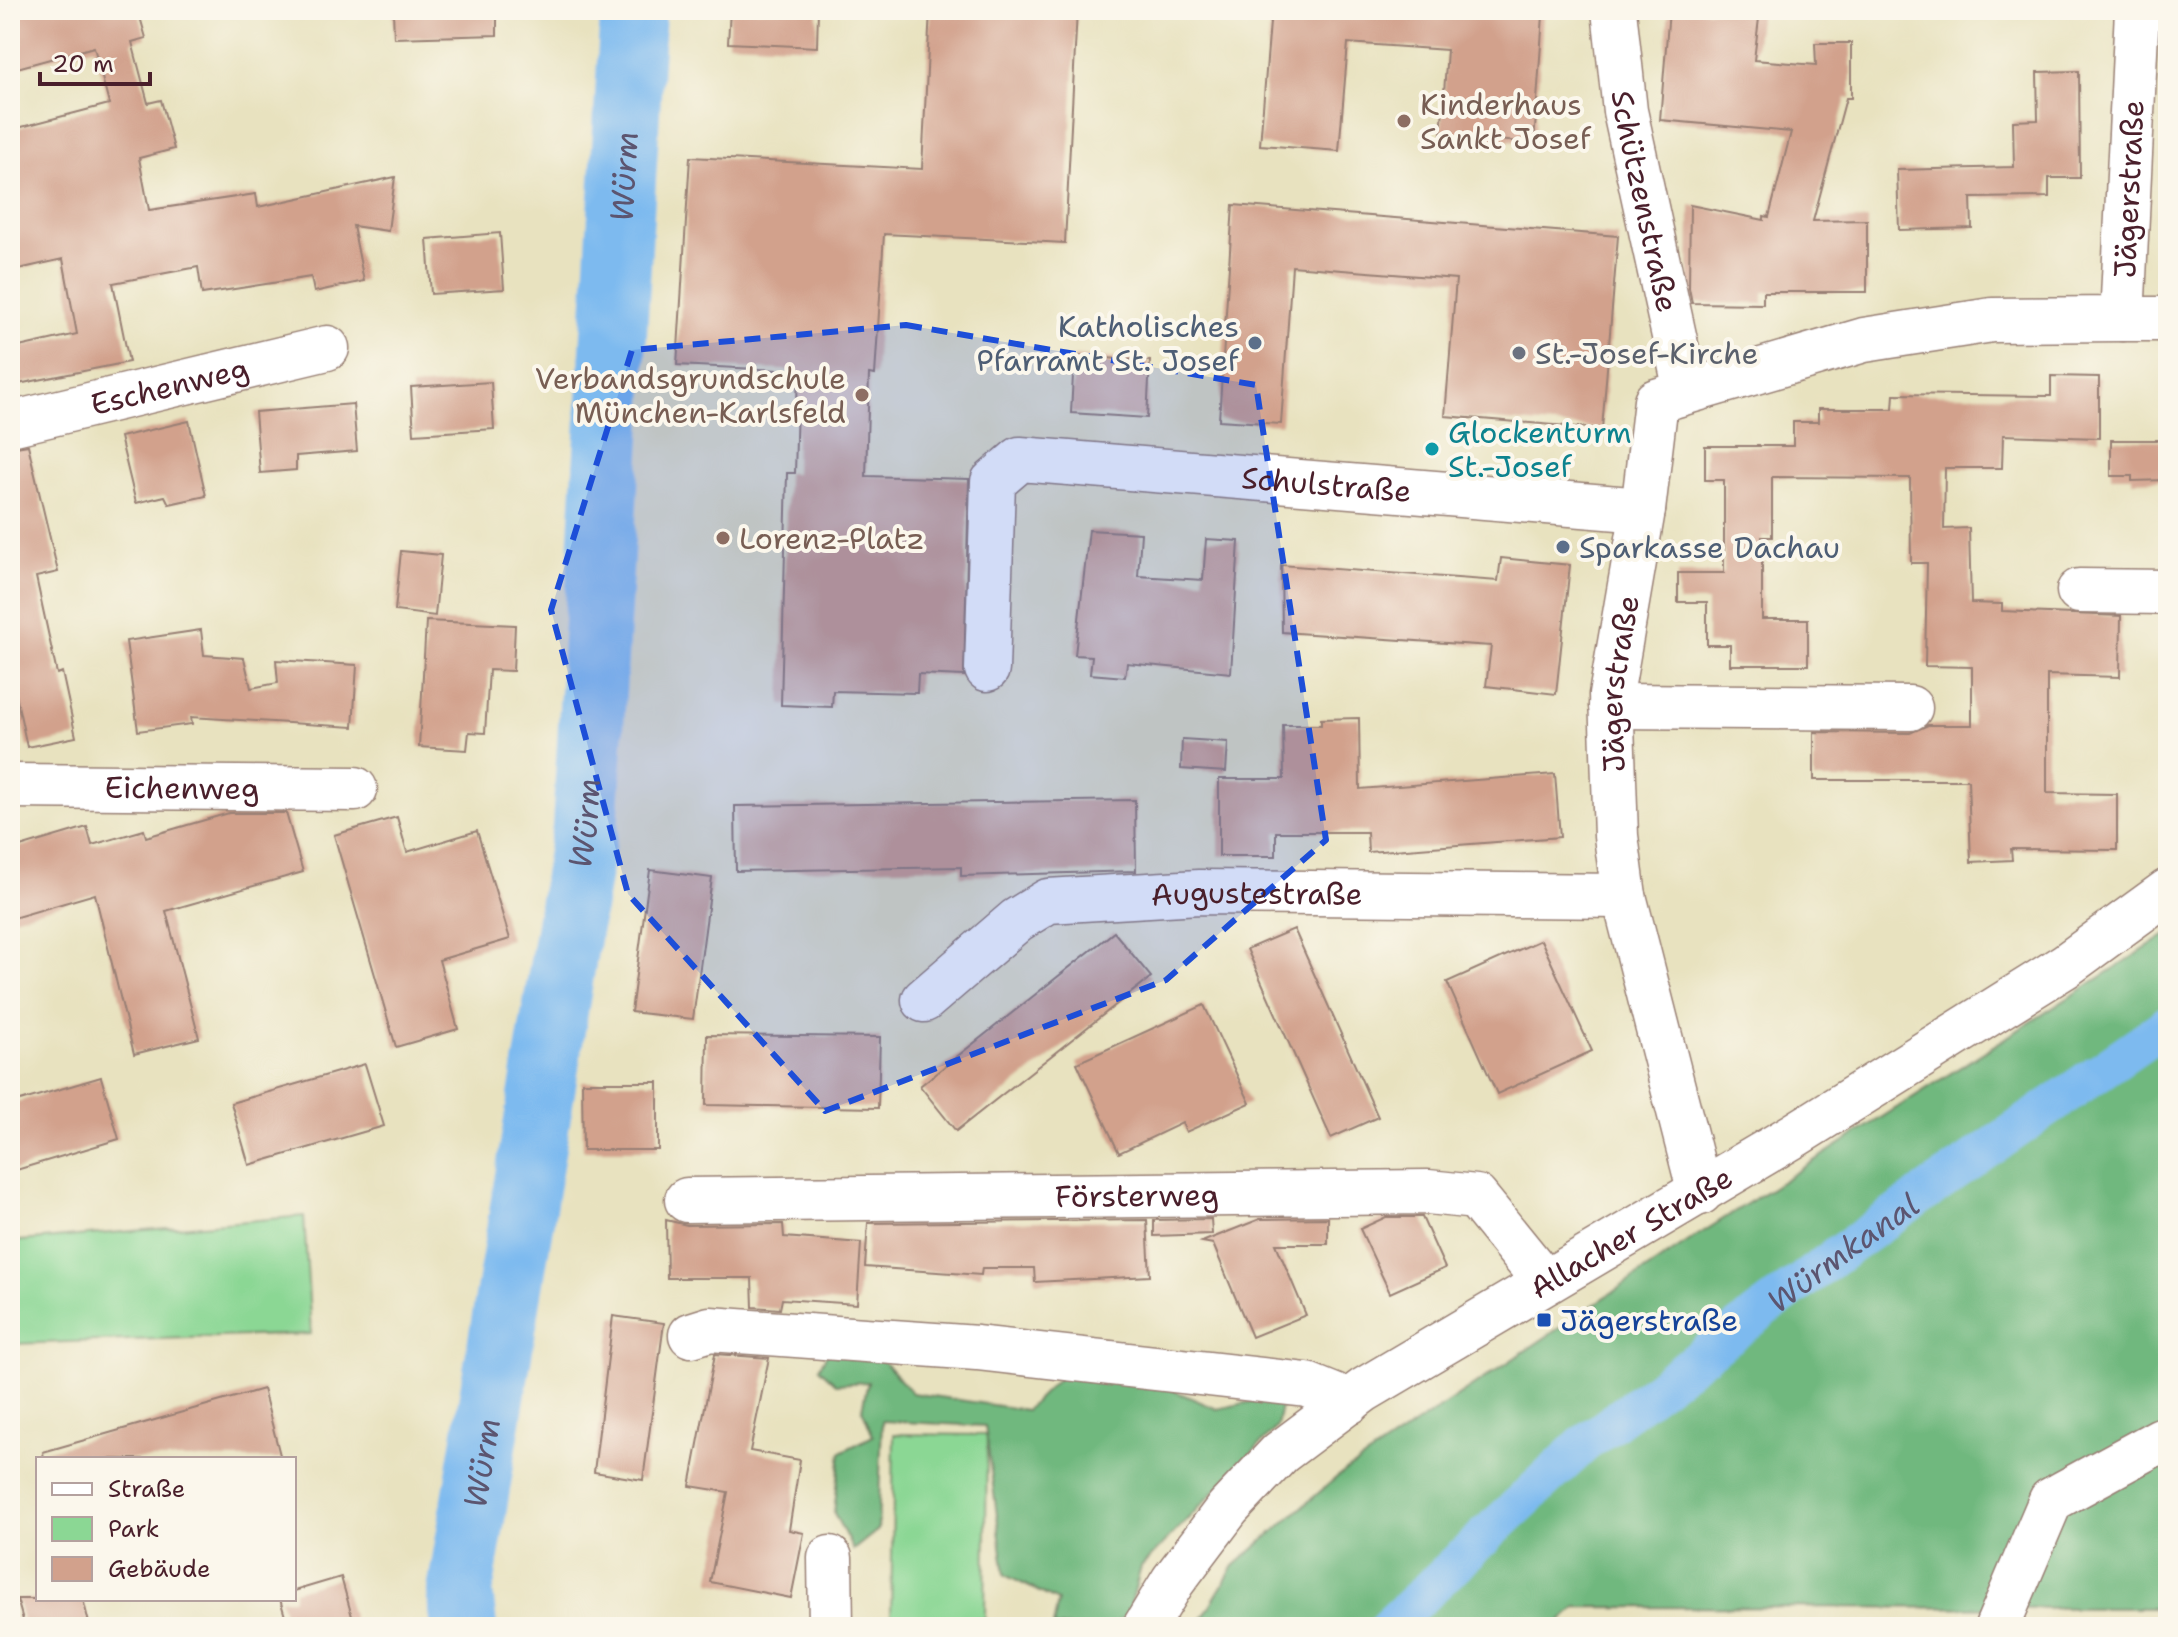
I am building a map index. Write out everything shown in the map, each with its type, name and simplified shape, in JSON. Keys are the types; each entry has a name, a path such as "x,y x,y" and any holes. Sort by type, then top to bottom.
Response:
{"street":[{"name":"Schützenstraße","path":"1614,10 1625,111 1686,391"},
{"name":"Jägerstraße","path":"2122,319 2137,10"},
{"name":"Jägerstraße","path":"1700,1193 1624,896 1616,836 1611,706 1643,510 1656,401 1864,340 1992,320 2168,319"},
{"name":"Eschenweg","path":"10,424 327,348"},
{"name":"Schulstraße","path":"987,669 993,482 1020,459 1643,510"},
{"path":"2079,591 2168,592"},
{"path":"1611,706 1910,708"},
{"name":"Eichenweg","path":"10,786 355,789"},
{"name":"Allacher Straße","path":"1145,1627 1173,1581 1228,1508 1280,1453 1364,1390 1700,1193 2065,966 2168,891"},
{"name":"Augustestraße","path":"924,1000 1017,920 1048,901 1199,892 1624,896"},
{"name":"Försterweg","path":"687,1200 1428,1192 1476,1197 1545,1282"},
{"path":"691,1335 710,1329 977,1348 1307,1385 1349,1402"},
{"path":"1997,1627 2051,1500 2161,1440"},
{"path":"830,1558 831,1627"}],"highlighted area":[{"path":"906,325 1256,385 1326,840 1166,980 825,1111 628,894 551,610 632,350"}],"green space":[{"path":"2168,934 2168,1608 1577,1607 1555,1627 1197,1627 1234,1566 1337,1477 1695,1237"},
{"path":"304,1216 311,1334 10,1344 10,1242"},
{"path":"873,1350 912,1393 1026,1410 1071,1366 1161,1385 1217,1409 1283,1395 1277,1427 1141,1567 1128,1614 1109,1627 1053,1627 1058,1601 1005,1575 985,1426 882,1421 878,1530 853,1550 834,1513 841,1452 873,1436 862,1409 868,1382 836,1384 819,1368 828,1352"},
{"path":"894,1434 987,1435 985,1619 891,1618"}],"building":[{"path":"32,10 138,10 146,38 132,42 148,103 161,100 174,149 139,158 149,210 256,194 258,207 395,177 388,231 353,226 364,281 314,292 311,277 202,294 198,267 113,283 129,362 18,384 10,349 77,334 63,259 10,271 10,130 109,104 94,47 10,70 10,16"},
{"path":"393,10 497,10 497,35 394,38"},
{"path":"730,10 818,10 817,47 728,43"},
{"path":"930,10 1077,10 1065,243 884,234 875,375 869,374 866,476 969,479 964,676 918,674 917,693 833,691 832,707 781,705 787,473 795,473 798,371 677,365 690,157 922,169"},
{"path":"1271,10 1478,10 1543,15 1534,143 1441,136 1447,50 1348,43 1339,151 1260,145"},
{"path":"1669,10 1760,10 1754,60 1816,65 1815,43 1851,43 1851,98 1846,98 1813,221 1867,220 1867,292 1763,292 1763,304 1692,303 1689,288 1690,205 1764,220 1764,216 1769,217 1791,132 1660,120"},
{"path":"2079,71 2080,178 2049,178 2049,197 1971,198 1972,228 1899,230 1897,170 2014,167 2013,121 2038,120 2037,72"},
{"path":"1233,205 1618,236 1602,429 1445,416 1456,279 1292,266 1281,424 1219,420"},
{"path":"500,233 504,289 431,294 427,239"},
{"path":"1074,356 1150,361 1147,418 1071,413"},
{"path":"2051,376 2099,377 2099,438 2003,435 2002,468 1945,468 1944,529 1969,528 1971,603 2002,604 2002,611 2121,616 2120,677 2047,675 2047,793 2117,794 2117,850 2011,849 2012,860 1971,862 1968,780 1814,780 1814,732 1910,733 1928,725 1972,725 1972,667 1925,666 1927,563 1911,563 1910,478 1772,477 1772,537 1762,537 1762,619 1808,619 1808,665 1730,665 1730,645 1707,645 1707,602 1678,602 1678,573 1724,573 1724,480 1705,480 1705,446 1793,446 1793,422 1818,422 1818,409 1893,409 1894,394 2051,396"},
{"path":"491,382 494,429 414,434 411,387"},
{"path":"353,404 357,451 296,456 296,470 260,473 255,412"},
{"path":"189,421 206,496 169,504 165,496 136,503 120,437"},
{"path":"2111,440 2165,440 2166,480 2132,481 2132,476 2111,476"},
{"path":"28,445 58,572 36,577 57,674 62,672 76,737 27,747 10,667 10,448"},
{"path":"1089,530 1141,533 1138,576 1203,580 1206,539 1239,541 1231,673 1127,663 1125,677 1090,674 1092,656 1075,655"},
{"path":"401,551 441,555 435,616 395,611"},
{"path":"1501,558 1570,565 1556,694 1486,686 1491,646 1282,632 1281,565 1498,581"},
{"path":"426,621 515,625 513,671 489,670 485,733 469,732 467,750 419,747"},
{"path":"201,630 204,655 244,658 251,688 278,683 276,660 357,665 353,727 191,717 192,724 138,731 126,641"},
{"path":"1359,718 1360,789 1555,774 1560,837 1368,852 1367,832 1276,832 1276,856 1219,856 1219,779 1284,779 1283,725 1321,725 1321,719"},
{"path":"1182,739 1228,742 1226,772 1181,769"},
{"path":"1135,800 1136,871 961,876 961,867 736,871 735,806"},
{"path":"229,813 286,813 303,872 166,911 199,1038 134,1054 95,894 10,919 10,850 87,827 92,845 144,830 146,837"},
{"path":"397,817 407,852 477,831 510,939 439,960 458,1029 396,1047 334,835"},
{"path":"650,870 712,878 693,1019 631,1012"},
{"path":"1294,929 1378,1117 1331,1138 1247,949"},
{"path":"1114,932 1151,977 956,1131 920,1086"},
{"path":"1541,940 1592,1051 1497,1094 1447,982"},
{"path":"1204,1005 1250,1103 1186,1132 1182,1123 1119,1153 1077,1063"},
{"path":"707,1035 880,1037 878,1108 706,1105"},
{"path":"365,1064 384,1126 249,1165 231,1103"},
{"path":"101,1077 119,1139 10,1172 10,1104"},
{"path":"582,1082 658,1082 658,1150 583,1150"},
{"path":"1386,1217 1422,1217 1445,1268 1390,1293 1360,1229"},
{"path":"1328,1218 1328,1244 1276,1244 1306,1315 1252,1337 1213,1244 1202,1242 1260,1219"},
{"path":"1211,1219 1212,1234 1154,1236 1154,1220"},
{"path":"666,1220 687,1225 783,1224 784,1237 861,1243 857,1304 782,1299 780,1309 753,1307 752,1278 667,1278"},
{"path":"1147,1220 1150,1276 1035,1282 1034,1268 982,1268 981,1275 865,1267 868,1223"},
{"path":"613,1316 664,1323 643,1480 594,1472"},
{"path":"715,1354 769,1358 750,1451 800,1460 789,1530 804,1533 791,1598 710,1582 728,1492 690,1486"},
{"path":"263,1389 280,1457 44,1457 43,1452"},
{"path":"341,1577 355,1627 288,1627 281,1601 296,1601 296,1590"},
{"path":"17,1599 84,1601 90,1627 25,1627"}],"waterway":[{"name":"Würm","path":"464,1627 460,1592 585,828 633,10"},
{"name":"Würmkanal","path":"1388,1627 1584,1444 1848,1247 2168,1024"}],"place":[{"name":"Kinderhaus Sankt Josef","path":"1404,121"},
{"name":"Katholisches Pfarramt St. Josef","path":"1255,343"},
{"name":"St.-Josef-Kirche","path":"1519,353"},
{"name":"Verbandsgrundschule München-Karlsfeld","path":"862,395"},
{"name":"Glockenturm St.-Josef","path":"1432,449"},
{"name":"Lorenz-Platz","path":"723,538"},
{"name":"Sparkasse Dachau","path":"1563,547"},
{"name":"Jägerstraße","path":"1544,1320"}]}
